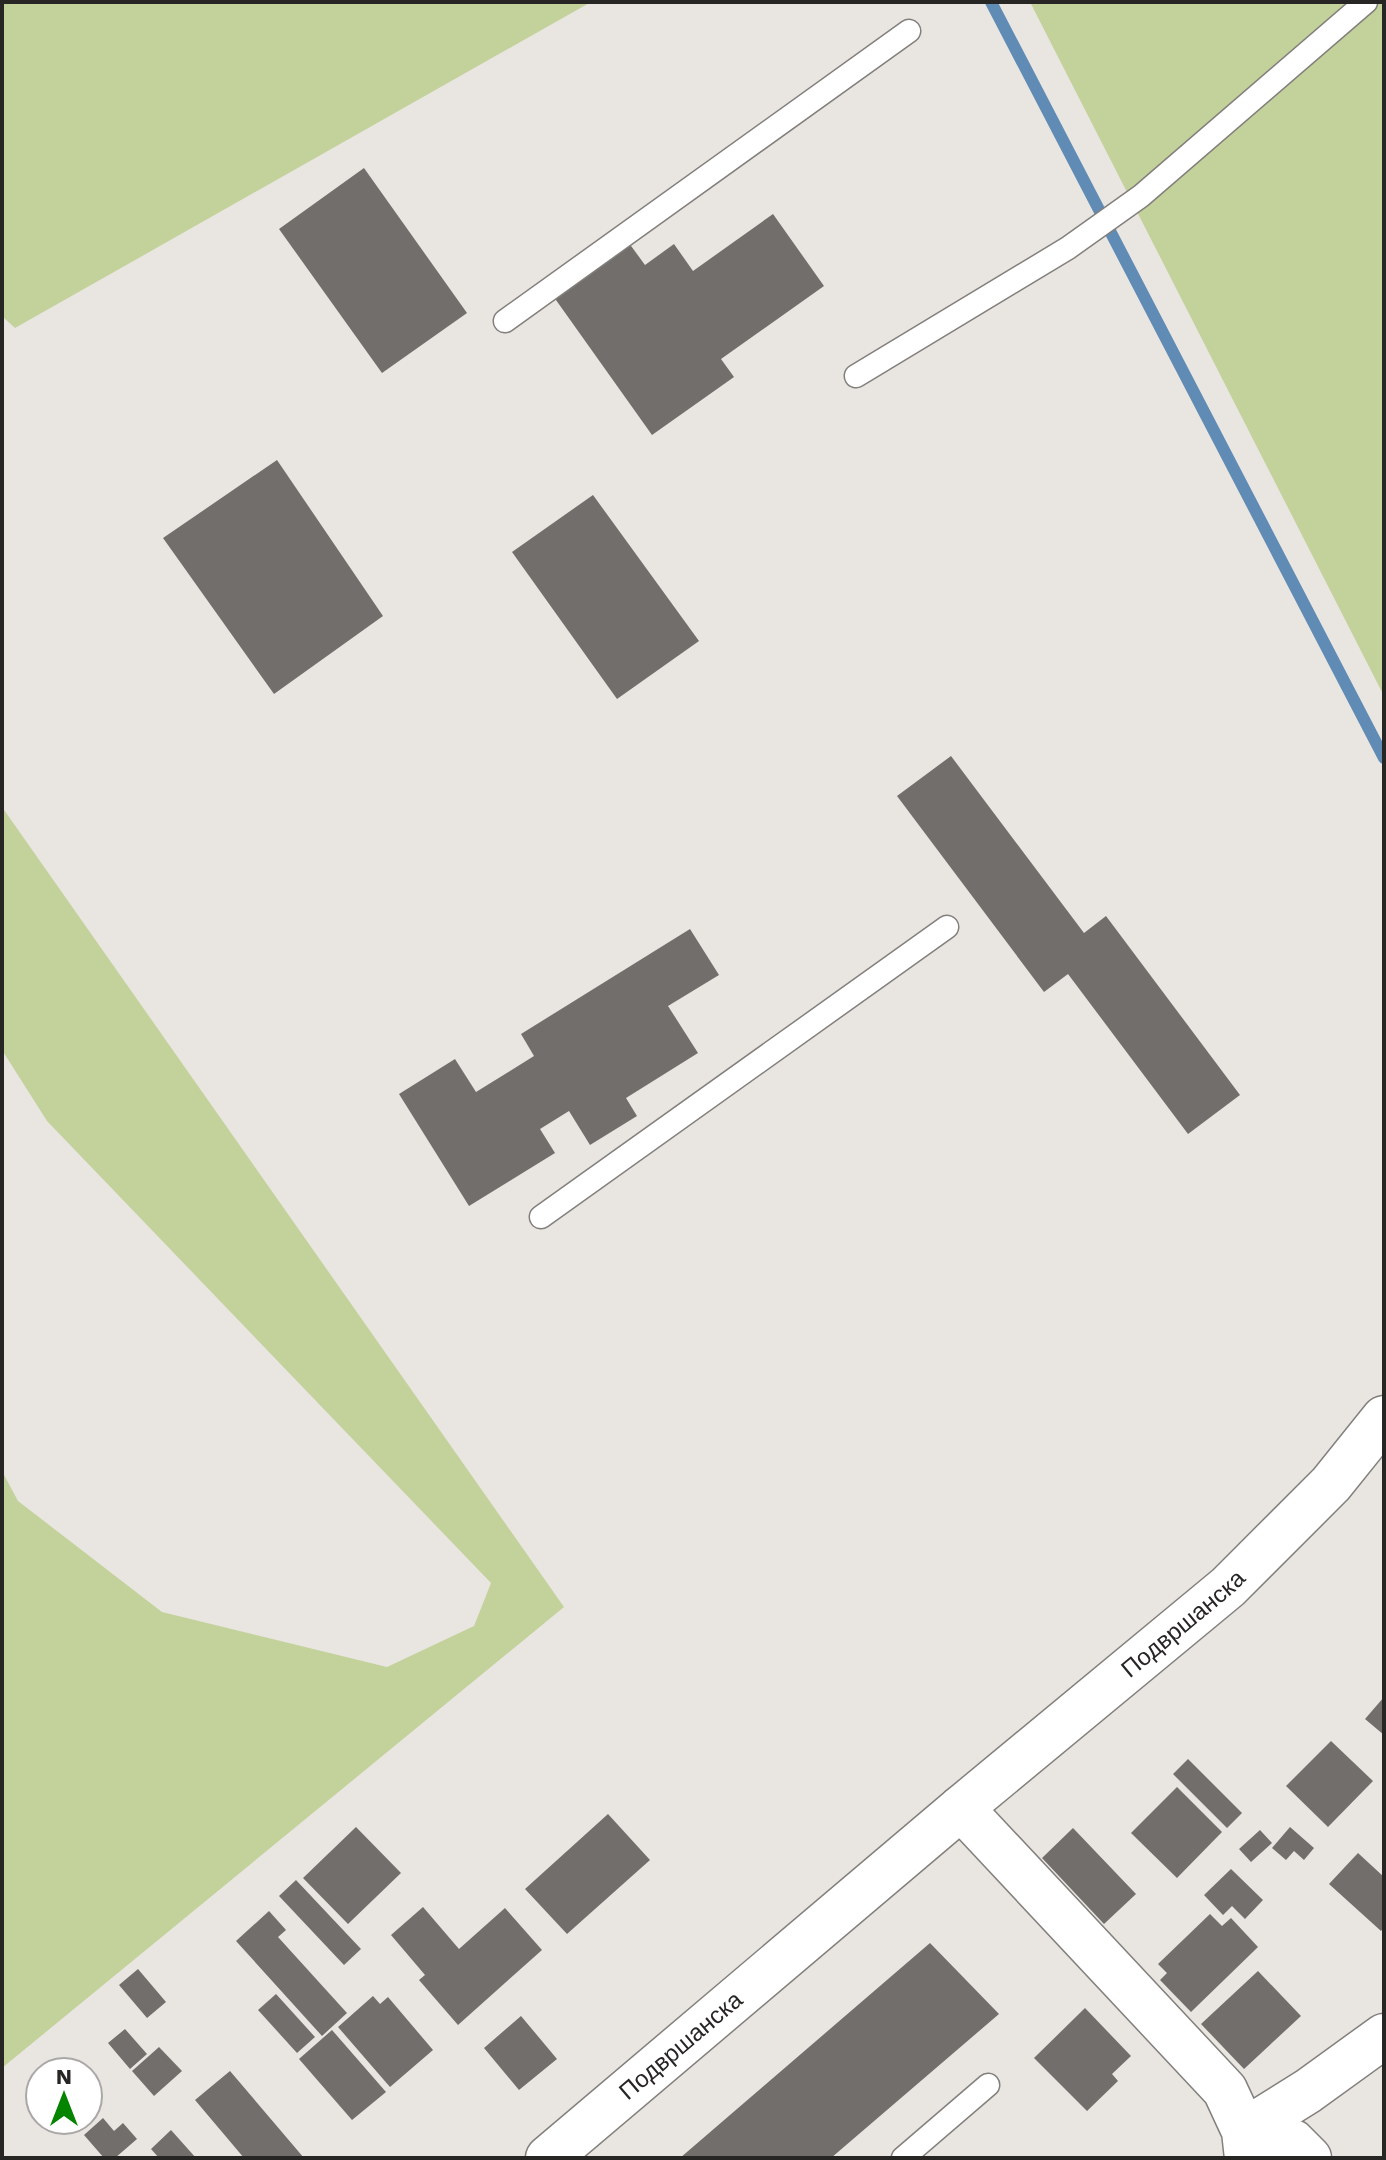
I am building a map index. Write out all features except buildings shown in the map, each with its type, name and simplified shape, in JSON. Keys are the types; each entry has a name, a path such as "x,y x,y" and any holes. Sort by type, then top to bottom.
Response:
{"street":[{"name":"Подвршанска","path":"548,2158 961,1808 1228,1587 1331,1484 1384,1418"},
{"path":"961,1808 1225,2090 1245,2144"},
{"path":"1245,2144 1308,2091 1384,2036"},
{"path":"1245,2144 1346,2158"}],"lane":[{"path":"856,376 1068,248 1141,196 1366,2"},
{"path":"505,321 909,31"},
{"path":"541,1217 947,927"},
{"path":"903,2158 988,2085"}],"green space":[{"path":"2,2 591,2 15,328 2,316"},
{"path":"1030,2 1384,2 1384,696"},
{"path":"2,807 564,1607 2,2068 2,1471 18,1501 162,1612 387,1667 474,1626 491,1583 47,1121 2,1050"}],"waterway":[{"path":"991,2 1384,758"}]}
